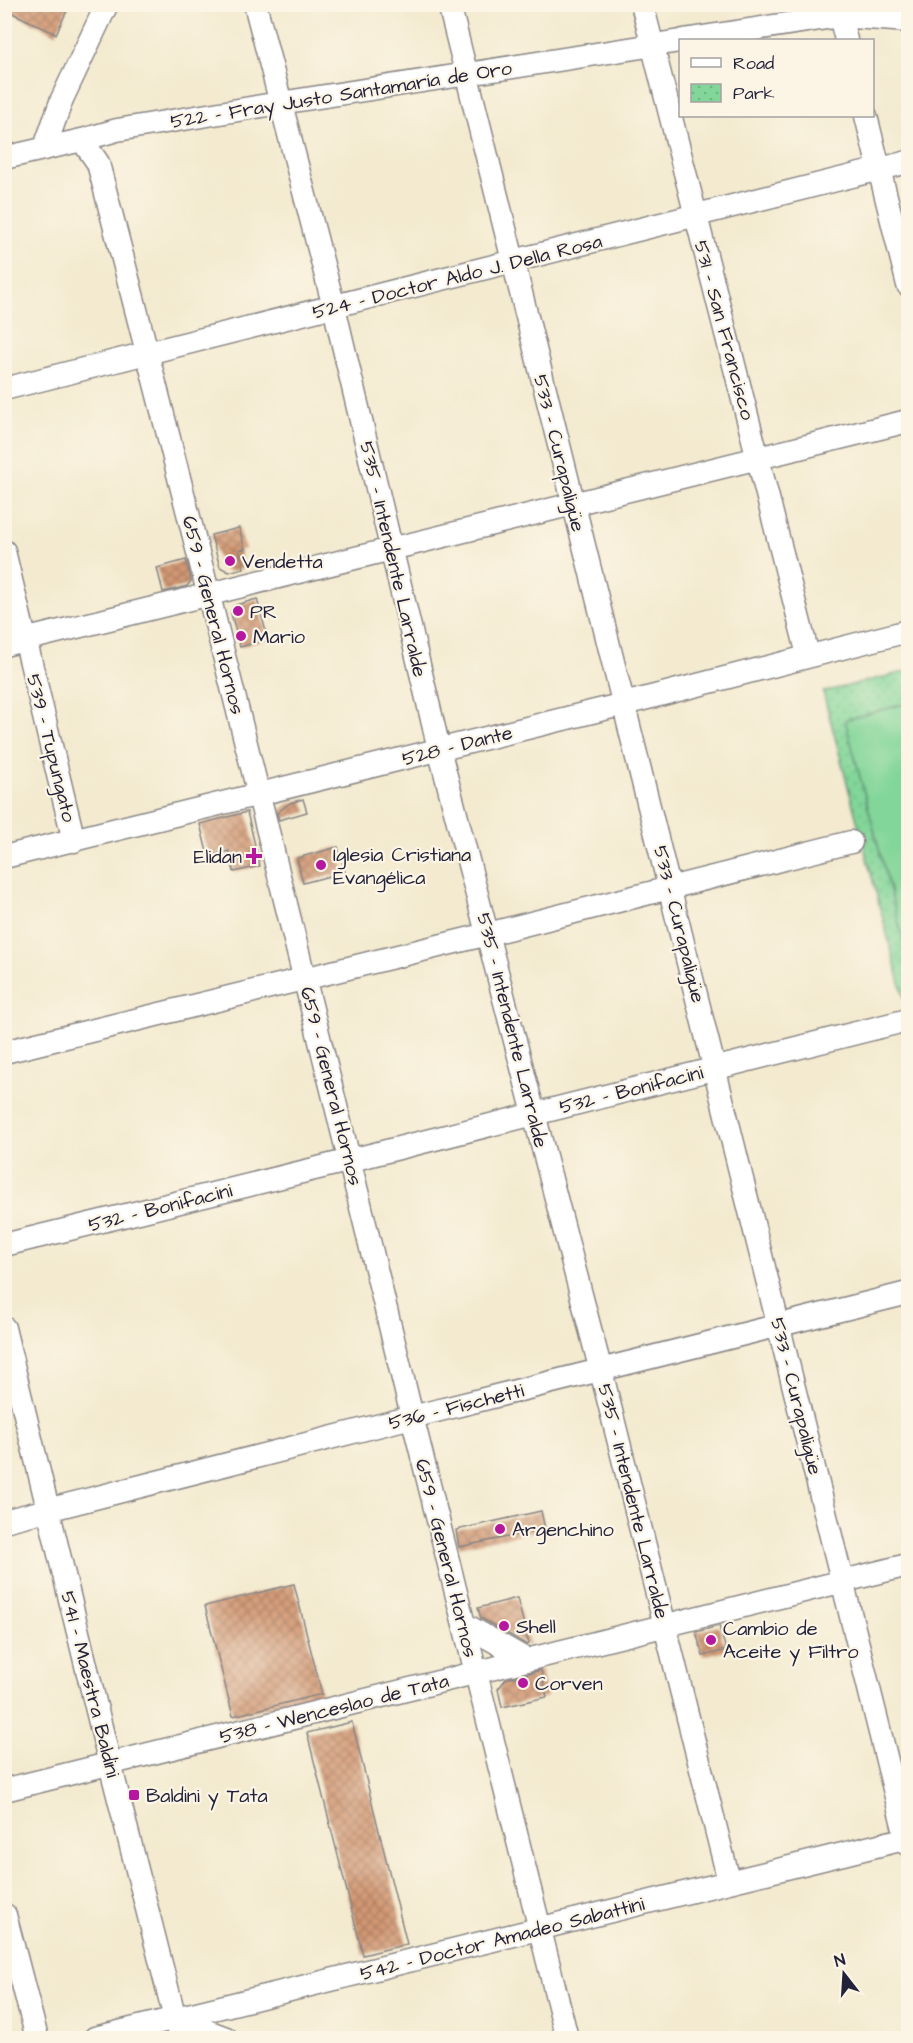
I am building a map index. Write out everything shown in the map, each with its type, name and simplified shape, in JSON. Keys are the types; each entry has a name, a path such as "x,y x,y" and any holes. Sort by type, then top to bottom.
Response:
{"street":[{"path":"45,147 62,99 107,4"},
{"name":"535 - Intendente Larralde","path":"255,4 334,307 440,749 601,1371 729,1881"},
{"name":"533 - Curapaligüe","path":"449,4 908,1840"},
{"name":"531 - San Francisco","path":"642,4 808,655"},
{"path":"839,10 846,39"},
{"name":"522 - Fray Justo Santamaría de Oro","path":"692,39 839,10 909,21"},
{"name":"522 - Fray Justo Santamaría de Oro","path":"4,158 117,130 679,41"},
{"path":"866,117 909,285"},
{"name":"659 - General Hornos","path":"82,140 98,163 209,595 306,978 412,1417 567,2038"},
{"name":"524 - Doctor Aldo J. Della Rosa","path":"4,389 909,162"},
{"path":"15,642 909,421"},
{"name":"539 - Tupungato","path":"4,551 15,642 75,841"},
{"name":"528 - Dante","path":"4,857 909,631"},
{"path":"4,1052 488,934 851,842"},
{"name":"532 - Bonifacini","path":"4,1245 909,1020"},
{"name":"536 - Fischetti","path":"4,1521 909,1293"},
{"name":"541 - Maestra Baldini","path":"4,1328 110,1764 178,2029"},
{"name":"538 - Wenceslao de Tata","path":"4,1790 909,1565"},
{"path":"464,1624 527,1660"},
{"name":"542 - Doctor Amadeo Sabattini","path":"95,2038 178,2029 540,1929 729,1881 908,1840"},
{"path":"5,1915 37,2038"},
{"path":"178,2029 226,2038"}],"green space":[{"path":"908,671 908,1006 906,1006 823,692"},
{"path":"908,703 908,950 906,951 845,720"}],"building":[{"path":"4,4 70,4 56,34 4,9"},
{"path":"239,528 245,549 239,550 244,568 229,572 220,567 211,535"},
{"path":"186,560 191,581 187,586 163,592 157,568"},
{"path":"257,599 268,639 240,647 231,613 236,605"},
{"path":"303,799 307,812 279,820 277,813 290,803"},
{"path":"247,812 260,866 234,872 229,851 208,856 200,824"},
{"name":"Iglesia Cristiana Evangélica","path":"338,847 345,872 303,883 297,858"},
{"name":"Argenchino","path":"541,1511 545,1529 459,1547 456,1530"},
{"path":"294,1584 322,1694 233,1716 205,1606"},
{"name":"Shell","path":"517,1598 529,1644 527,1645 481,1618 478,1608"},
{"name":"Cambio de Aceite y Filtro","path":"719,1626 726,1650 703,1656 696,1632"},
{"name":"Corven","path":"541,1670 547,1697 502,1707 498,1689 506,1679"},
{"path":"352,1722 407,1944 363,1955 307,1733"}],"place":[{"name":"Vendetta","path":"230,561"},
{"name":"PR","path":"238,611"},
{"name":"Mario","path":"241,636"},
{"name":"Elidan","path":"254,856"},
{"name":"Iglesia Cristiana Evangélica","path":"321,865"},
{"name":"Argenchino","path":"500,1529"},
{"name":"Shell","path":"504,1626"},
{"name":"Cambio de Aceite y Filtro","path":"711,1640"},
{"name":"Corven","path":"523,1683"},
{"name":"Baldini y Tata","path":"134,1795"}]}
